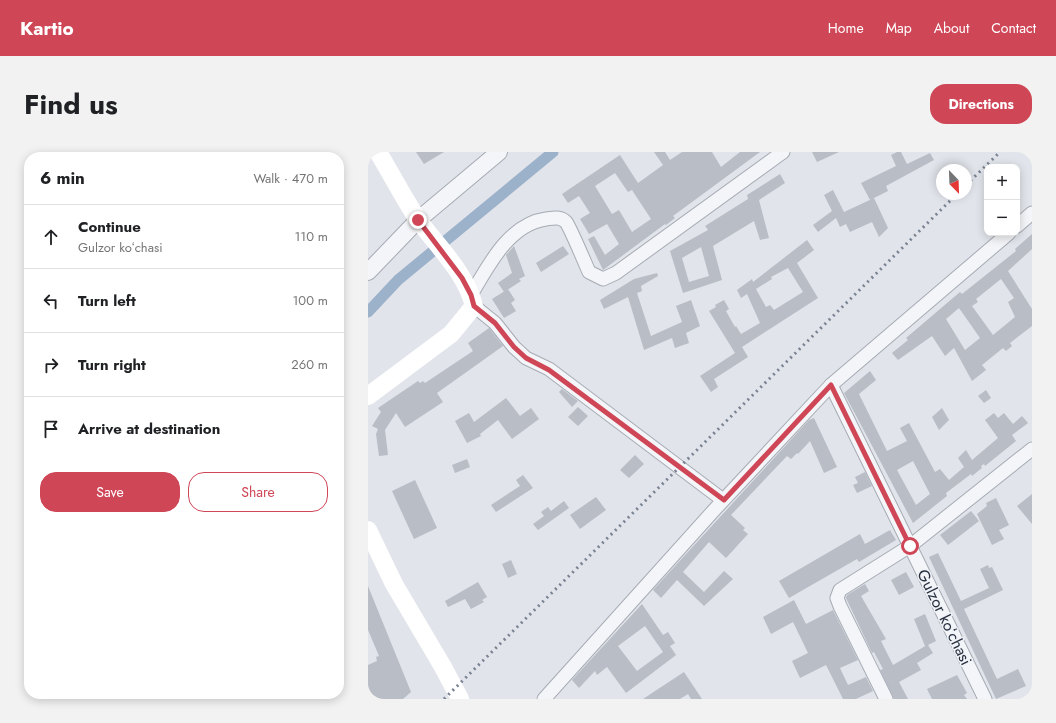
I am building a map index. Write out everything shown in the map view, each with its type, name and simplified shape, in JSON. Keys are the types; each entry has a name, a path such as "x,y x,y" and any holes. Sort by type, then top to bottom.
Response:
{"main road":[{"path":"368,396 452,334 473,300 462,278 418,220 378,152"},
{"path":"368,530 394,584 460,699"}],"street":[{"path":"368,272 418,220 499,152"},
{"path":"724,500 549,370 526,358 514,347 495,323 473,300 488,265 504,242 537,220 557,217 566,222 589,272 603,279 616,273 783,152"},
{"path":"1020,223 1032,213"},
{"path":"544,699 724,500 831,385 1005,236"},
{"name":"Gulzor koʻchasi","path":"831,385 985,699"},
{"path":"886,699 837,598 840,590 910,546 1032,449"}],"building":[{"path":"416,152 444,152 424,164"},
{"path":"654,152 665,152 670,160 682,152 712,152 721,167 740,152 760,152 673,216 675,218 666,225 665,224 603,270 588,239 594,236 605,255 619,244 607,224 589,234 580,219 590,213 579,196 568,203 562,194 620,155 638,183 663,165","holes":["615,173 628,192 632,190 651,219 632,232 619,210 612,214 595,186"]},
{"path":"812,152 839,152 817,162"},
{"path":"901,152 907,164 930,153 934,160 886,186 888,191 870,200 861,183 896,166 891,155"},
{"path":"780,174 785,183 759,200 769,238 760,240 754,221 713,246 722,280 683,293 670,251 708,230 705,226 748,199 747,195","holes":["701,247 709,276 689,282 682,258"]},
{"path":"833,190 844,212 874,198 888,228 879,237 872,222 850,232 846,224 840,227 836,218 818,232 813,225 832,211 824,195"},
{"path":"1032,234 1032,249 1008,271 1032,309 1032,326 1010,343 1012,346 1006,351 1003,348 982,365 986,370 972,381 954,348 945,356 932,336 898,360 892,353 908,340 906,338 960,292 962,294 1016,251 1015,249","holes":["1001,279 1014,298 1008,302 1015,317 993,335 972,306 978,302 976,299","959,308 980,338 965,350 946,319"]},
{"path":"807,240 814,250 797,263 818,298 742,347 748,357 714,379 718,387 711,392 700,376 735,353 709,311 716,307 715,305 724,300 729,309 726,311 735,327 736,326 741,334 760,323 747,294 741,298 737,290 752,279 753,282","holes":["788,268 803,292 774,310 770,305 766,307 756,289 772,279 771,277"]},
{"path":"514,246 525,276 519,279 521,281 504,292 498,283 512,273 506,255"},
{"path":"563,246 569,254 541,272 536,263"},
{"path":"657,273 658,276 641,286 642,291 637,293 651,336 682,322 676,306 691,300 700,326 686,333 689,343 675,348 672,338 644,350 628,297 604,309 600,300 634,279"},
{"path":"508,289 515,300 511,303 516,311 504,318 492,299"},
{"path":"489,328 503,346 437,393 443,402 405,427 396,413 385,430 388,455 379,456 376,434 378,429 372,426 381,412 378,408 418,381 420,383 423,381 425,383 473,351 468,343"},
{"path":"870,371 876,380 859,394 887,451 907,441 900,428 909,423 935,472 940,469 949,480 964,467 958,458 966,450 972,460 998,438 985,420 994,413 998,418 1004,413 1013,424 1022,416 1028,423 1012,435 1016,441 985,466 984,464 981,466 982,468 972,476 971,474 946,493 947,496 913,523 844,393","holes":["913,461 930,494 916,505 897,470"]},
{"path":"562,389 578,401 572,407 559,392"},
{"path":"986,390 991,398 984,403 978,396"},
{"path":"506,398 520,416 531,408 539,419 512,439 498,420 480,434 481,436 467,443 455,421 469,413 474,422"},
{"path":"578,407 588,416 578,426 568,417"},
{"path":"942,408 949,420 939,430 932,417"},
{"path":"814,418 837,467 824,473 810,441 791,459 787,456 731,515 745,528 743,530 748,534 726,558 709,542 683,572 704,592 724,571 733,579 704,606 677,580 661,598 653,590 809,420"},
{"path":"635,455 644,464 629,478 620,470"},
{"path":"467,459 470,467 455,473 452,465"},
{"path":"865,472 872,486 857,493 853,485 858,483 855,477"},
{"path":"523,475 533,488 496,512 491,505 520,486 516,480"},
{"path":"415,480 437,528 414,539 392,491"},
{"path":"1032,494 1032,524 1017,506"},
{"path":"596,497 606,510 580,529 570,515"},
{"path":"996,498 1009,525 999,530 1004,539 992,545 977,514 987,506 986,503"},
{"path":"564,501 569,508 538,530 533,524 544,516 541,512 548,507 551,511"},
{"path":"971,511 979,521 948,545 940,535"},
{"path":"890,530 896,540 859,562 857,559 789,598 779,581 860,534 865,544"},
{"path":"938,553 961,601 989,588 980,569 988,565 989,568 992,567 1003,590 964,609 997,679 1018,669 1026,686 996,699 929,557"},
{"path":"511,560 517,574 508,578 502,564"},
{"path":"906,572 914,587 899,595 891,580"},
{"path":"478,582 487,597 482,600 484,602 471,609 465,599 448,607 445,601"},
{"path":"865,584 869,591 861,596 886,639 881,641 893,665 927,645 925,646 914,619 925,614 936,641 928,645 933,653 917,663 921,670 899,682 908,699 894,699 880,670 883,669 874,652 872,653 846,598 847,595"},
{"path":"368,586 411,692 403,699 368,699 368,665 377,661 376,657 379,656 368,630"},
{"path":"794,600 806,624 833,610 858,660 840,668 848,685 866,677 873,691 856,699 843,699 826,665 800,678 792,661 808,653 793,622 771,634 763,617"},
{"path":"642,604 663,635 668,632 675,643 670,646 676,655 626,693 607,667 597,675 595,671 579,688 572,680","holes":["645,626 663,652 637,671 618,646"]},
{"path":"684,672 702,699 691,699 688,694 680,699 643,699"},
{"path":"957,675 967,693 964,695 967,699 932,699 927,689"}],"waterway":[{"path":"368,312 398,280 553,152"}],"railway":[{"path":"972,179 1000,152"},
{"path":"444,699 951,200"}],"route":[{"path":"418,220 462,278 471,295 474,306 495,323 514,347 526,358 549,370 724,500 831,385 910,546"}]}
